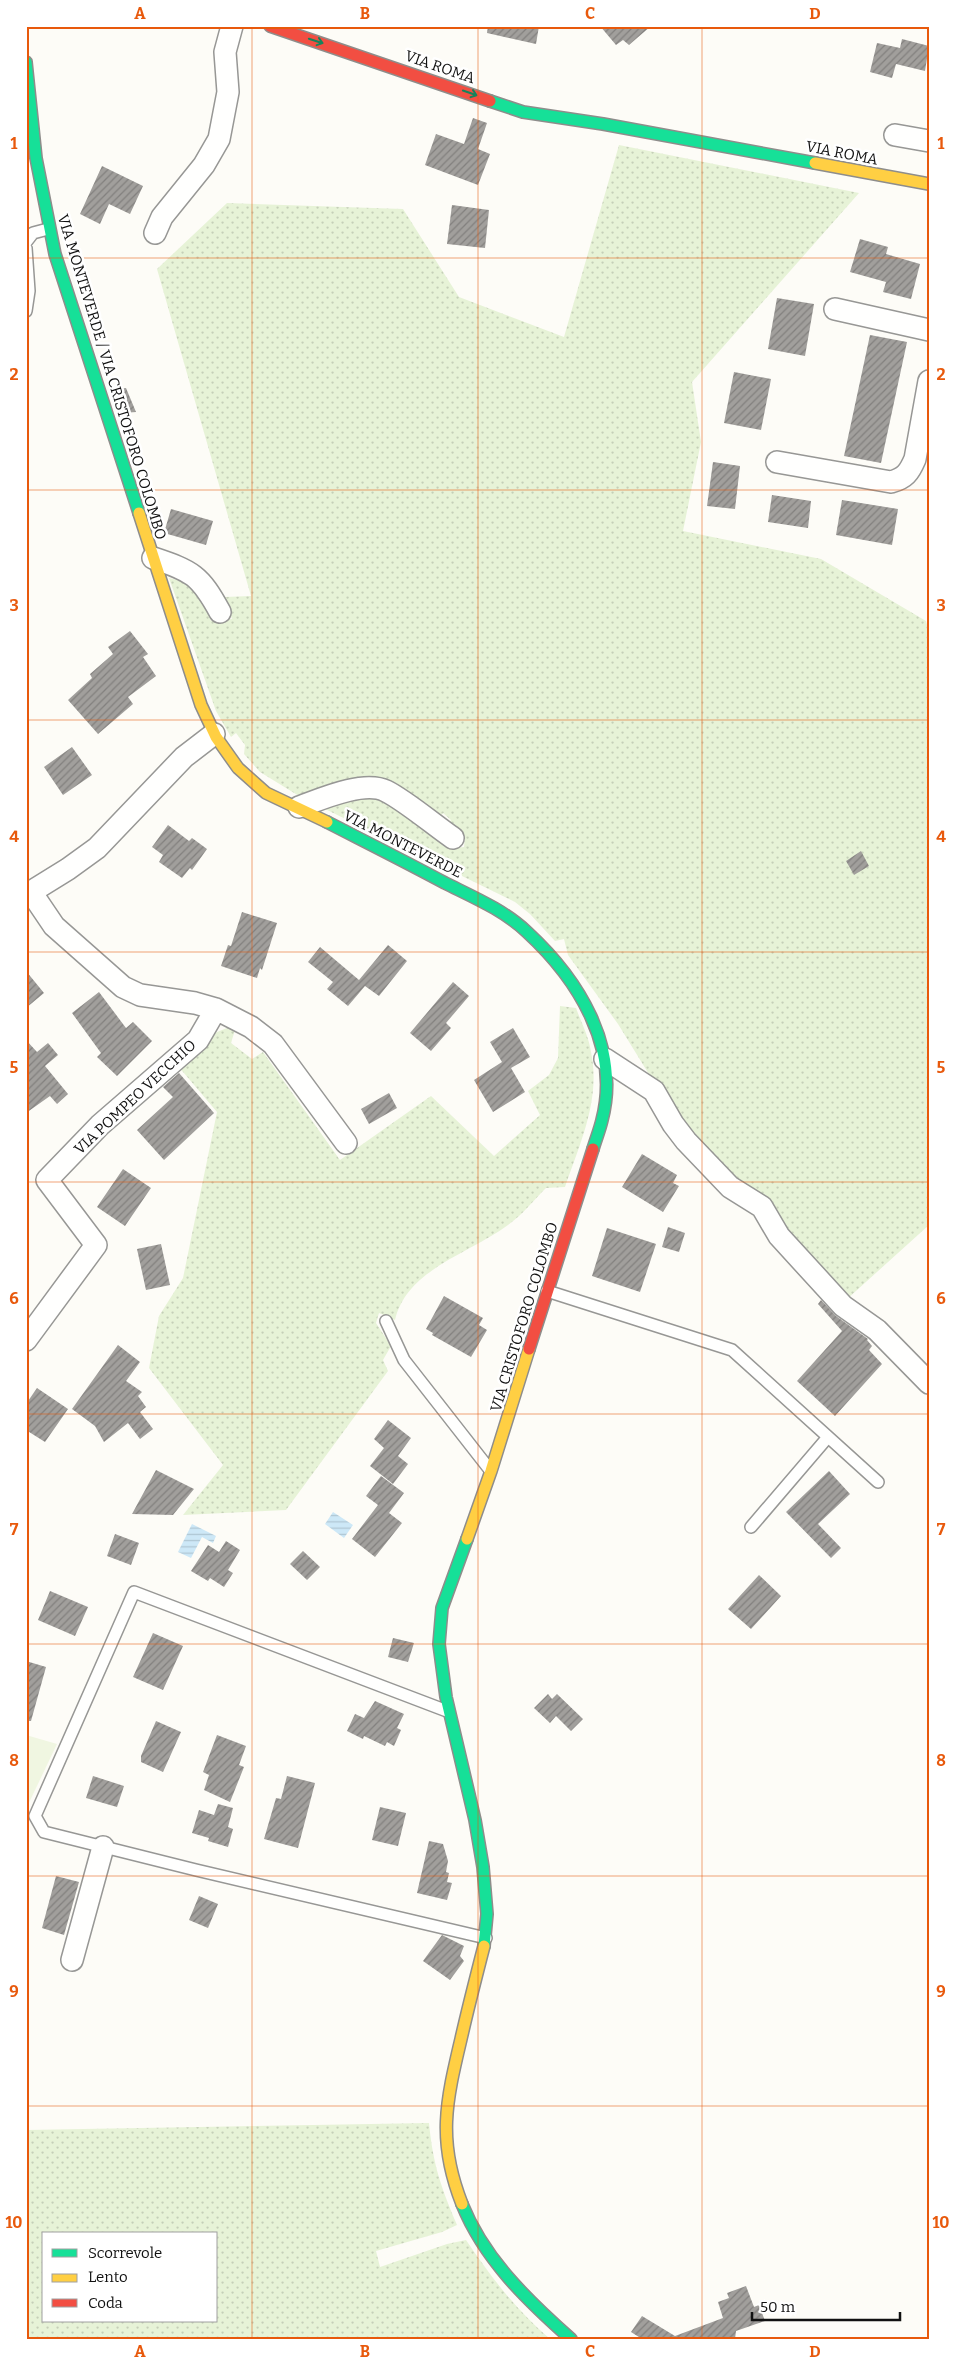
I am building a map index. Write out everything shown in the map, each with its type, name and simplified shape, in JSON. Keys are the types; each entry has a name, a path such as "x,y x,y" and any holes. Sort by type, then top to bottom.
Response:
{"street":[{"path":"154,233 162,217 204,165 219,139 228,92 225,52 232,26"},
{"name":"VIA ROMA","path":"270,26 524,112 603,124 929,184"},
{"name":"VIA MONTEVERDE / VIA CRISTOFORO COLOMBO","path":"26,62 36,166 48,229 60,272 153,558"},
{"name":"VIA ROMA","path":"542,103 603,124"},
{"path":"894,135 929,141"},
{"path":"835,309 929,330"},
{"path":"777,462 890,482 903,479 915,459 929,381"},
{"path":"153,558 182,568 205,585 220,612"},
{"path":"153,558 210,726 238,768 257,786 290,805 299,807 330,795 361,788 385,790 453,838"},
{"path":"210,726 184,757 97,848 68,869 29,893 54,926 124,987 140,994 195,1003 216,1009 251,1027 273,1044 346,1143"},
{"name":"VIA MONTEVERDE","path":"299,807 492,907 526,930 572,981 598,1030 605,1059"},
{"name":"VIA POMPEO VECCHIO","path":"26,1340 96,1245 47,1180 100,1126 198,1040 216,1009"},
{"path":"605,1059 654,1091 673,1124 686,1141 730,1187 762,1207 779,1236 843,1306 876,1330 929,1383"},
{"name":"VIA CRISTOFORO COLOMBO","path":"491,1471 546,1291 603,1118 606,1084 605,1059"},
{"path":"491,1471 442,1608 438,1631 442,1676 449,1712 480,1846 484,1876 486,1938 448,2087 445,2144 465,2212 477,2237 504,2275 529,2302 571,2339"},
{"path":"72,1960 104,1847"}],"lane":[{"path":"26,242 33,233 48,229"},
{"path":"26,248 29,291 26,311"},
{"path":"546,1291 732,1350 878,1482"},
{"path":"386,1321 404,1360 491,1471"},
{"path":"751,1527 828,1437"},
{"path":"449,1712 134,1592 36,1816 44,1832 486,1938"}],"green space":[{"path":"619,145 859,193 692,382 701,442 683,531 821,559 926,621 929,632 929,1225 846,1300 735,1184 671,1110 618,1024 568,955 564,939 555,941 530,914 515,902 321,807 374,796 386,801 454,848 464,847 465,837 447,826 451,820 443,813 439,818 393,786 299,796 260,772 244,754 245,745 236,733 231,737 216,711 169,578 187,583 198,592 202,597 211,621 232,619 224,597 251,596 157,269 227,203 403,209 459,297 564,337"},
{"path":"560,1006 576,1008 589,1041 593,1069 593,1087 587,1121 565,1187 546,1188 508,1225 441,1264 426,1275 412,1288 402,1302 395,1320 379,1313 376,1323 391,1346 383,1360 388,1371 286,1510 183,1515 223,1465 149,1368 159,1316 183,1278 217,1112 178,1066 217,1032 227,1028 235,1030 231,1043 252,1059 263,1052 340,1160 431,1096 494,1156 540,1115 528,1091 549,1075 558,1058"},
{"path":"26,1735 57,1744 26,1809"},
{"path":"429,2123 438,2176 457,2225 442,2232 376,2251 380,2267 447,2244 466,2240 505,2292 550,2339 26,2339 26,2130"}],"water":[{"path":"333,1512 353,1525 344,1538 325,1524"},
{"path":"192,1524 216,1536 213,1543 202,1537 191,1558 178,1552"}],"building":[{"path":"488,26 539,26 536,44 487,33"},
{"path":"600,26 651,26 629,45 623,40 616,45"},
{"path":"902,39 929,46 925,71 896,64 892,78 870,72 877,43 900,48"},
{"path":"473,118 487,123 478,149 490,154 478,185 425,165 436,134 464,144"},
{"path":"102,166 143,186 130,214 109,204 100,224 80,214"},
{"path":"452,205 489,210 485,248 447,244"},
{"path":"860,239 888,247 886,254 920,264 911,299 883,292 886,282 850,272"},
{"path":"777,298 814,304 805,356 768,349"},
{"path":"870,335 907,342 881,463 844,456"},
{"path":"734,372 771,379 761,430 724,423"},
{"path":"126,388 136,412 123,413 115,389"},
{"path":"713,462 740,466 735,509 707,506"},
{"path":"772,495 811,501 808,528 768,522"},
{"path":"842,500 898,509 892,545 836,535"},
{"path":"171,509 213,521 206,545 164,533"},
{"path":"130,631 148,654 143,657 156,676 128,697 133,704 98,734 68,700 92,678 90,674 113,654 108,647"},
{"path":"72,747 92,775 63,795 44,767"},
{"path":"168,825 189,841 192,838 207,849 192,870 190,868 182,878 159,862 163,855 152,847"},
{"path":"861,851 869,866 854,875 846,861"},
{"path":"242,912 277,923 262,970 260,968 257,978 221,966 228,945 231,946"},
{"path":"388,945 407,961 379,996 365,986 348,1006 327,989 333,982 308,962 320,947 359,980"},
{"path":"26,971 44,993 26,1008"},
{"path":"453,982 469,996 446,1023 451,1028 431,1051 410,1033"},
{"path":"99,992 126,1028 133,1022 152,1041 117,1076 97,1057 101,1053 72,1013"},
{"path":"513,1028 530,1057 511,1068 525,1092 493,1112 474,1080 502,1062 490,1042"},
{"path":"26,1040 37,1052 48,1043 58,1055 45,1066 68,1094 57,1104 50,1096 26,1113"},
{"path":"179,1073 214,1113 164,1160 137,1130 173,1097 163,1087"},
{"path":"389,1093 397,1108 369,1124 361,1109"},
{"path":"642,1154 677,1175 673,1183 679,1186 663,1212 622,1187"},
{"path":"123,1169 151,1188 125,1226 97,1207"},
{"path":"668,1227 685,1233 679,1252 662,1247"},
{"path":"607,1228 656,1244 640,1292 592,1276"},
{"path":"161,1244 170,1285 146,1290 137,1249"},
{"path":"444,1296 483,1318 479,1325 487,1330 471,1357 432,1335 433,1333 426,1329"},
{"path":"821,1300 836,1316 868,1339 872,1346 869,1350 882,1364 835,1416 797,1381 842,1331 818,1304"},
{"path":"118,1345 140,1362 126,1381 142,1392 138,1396 146,1407 140,1412 153,1429 140,1439 128,1423 104,1442 95,1426 72,1409"},
{"path":"37,1388 68,1409 45,1442 26,1430 26,1404"},
{"path":"388,1420 411,1438 398,1456 408,1464 393,1484 370,1466 384,1448 374,1439"},
{"path":"156,1470 194,1489 173,1515 132,1514"},
{"path":"829,1471 850,1494 818,1524 841,1548 831,1558 786,1512"},
{"path":"381,1476 404,1493 389,1513 402,1523 375,1557 352,1539 378,1505 366,1496"},
{"path":"115,1534 139,1543 131,1565 107,1556"},
{"path":"226,1541 240,1550 228,1570 233,1573 224,1587 210,1578 208,1581 191,1571 208,1545 219,1552"},
{"path":"303,1551 320,1567 307,1580 290,1564"},
{"path":"759,1575 781,1596 751,1629 728,1609"},
{"path":"50,1591 88,1607 75,1636 38,1620"},
{"path":"153,1633 183,1646 163,1690 133,1677"},
{"path":"393,1638 414,1643 408,1662 388,1657"},
{"path":"26,1661 46,1667 31,1721 26,1721"},
{"path":"548,1694 552,1699 557,1694 583,1719 571,1731 556,1716 550,1723 534,1708"},
{"path":"375,1701 404,1714 397,1728 401,1730 394,1746 387,1742 385,1746 364,1736 363,1739 347,1731 355,1714 364,1718"},
{"path":"156,1721 181,1732 163,1772 141,1762 141,1756"},
{"path":"217,1735 246,1746 239,1765 244,1767 230,1802 204,1790 209,1775 203,1772"},
{"path":"93,1776 124,1786 117,1807 86,1798"},
{"path":"287,1776 315,1783 298,1848 264,1839 276,1798 281,1799"},
{"path":"218,1804 233,1808 228,1827 233,1829 228,1847 208,1841 209,1838 192,1833 199,1810 214,1815"},
{"path":"380,1807 406,1813 398,1846 372,1840"},
{"path":"429,1841 443,1844 448,1861 446,1872 449,1873 447,1882 452,1883 447,1900 417,1893"},
{"path":"56,1876 79,1882 64,1935 42,1928"},
{"path":"199,1896 218,1904 208,1928 189,1920"},
{"path":"442,1935 464,1946 460,1956 464,1961 450,1980 423,1961"},
{"path":"746,2286 754,2307 759,2305 765,2321 736,2331 735,2339 642,2339 631,2332 642,2316 675,2336 723,2318 718,2302 729,2298 727,2293"}],"traffic: fast":[{"path":"26,62 36,158 55,254 139,513"},
{"path":"490,101 523,112 603,124 815,163"},
{"path":"327,822 477,899 508,917 527,932 563,971 591,1016 600,1041 605,1066 606,1093 602,1120 593,1149"},
{"path":"467,1539 442,1608 439,1644 446,1697 475,1820 483,1867 487,1914 484,1946"},
{"path":"462,2204 471,2224 495,2261 523,2294 571,2339"}],"traffic: slow":[{"path":"815,163 929,184"},
{"path":"139,513 201,705 216,737 238,768 266,793 327,822"},
{"path":"467,1539 491,1471 529,1349"},
{"path":"462,2204 449,2160 447,2141 448,2102 451,2082 484,1946"}],"traffic: jam":[{"path":"270,26 490,101"},
{"path":"529,1349 593,1149"}]}
